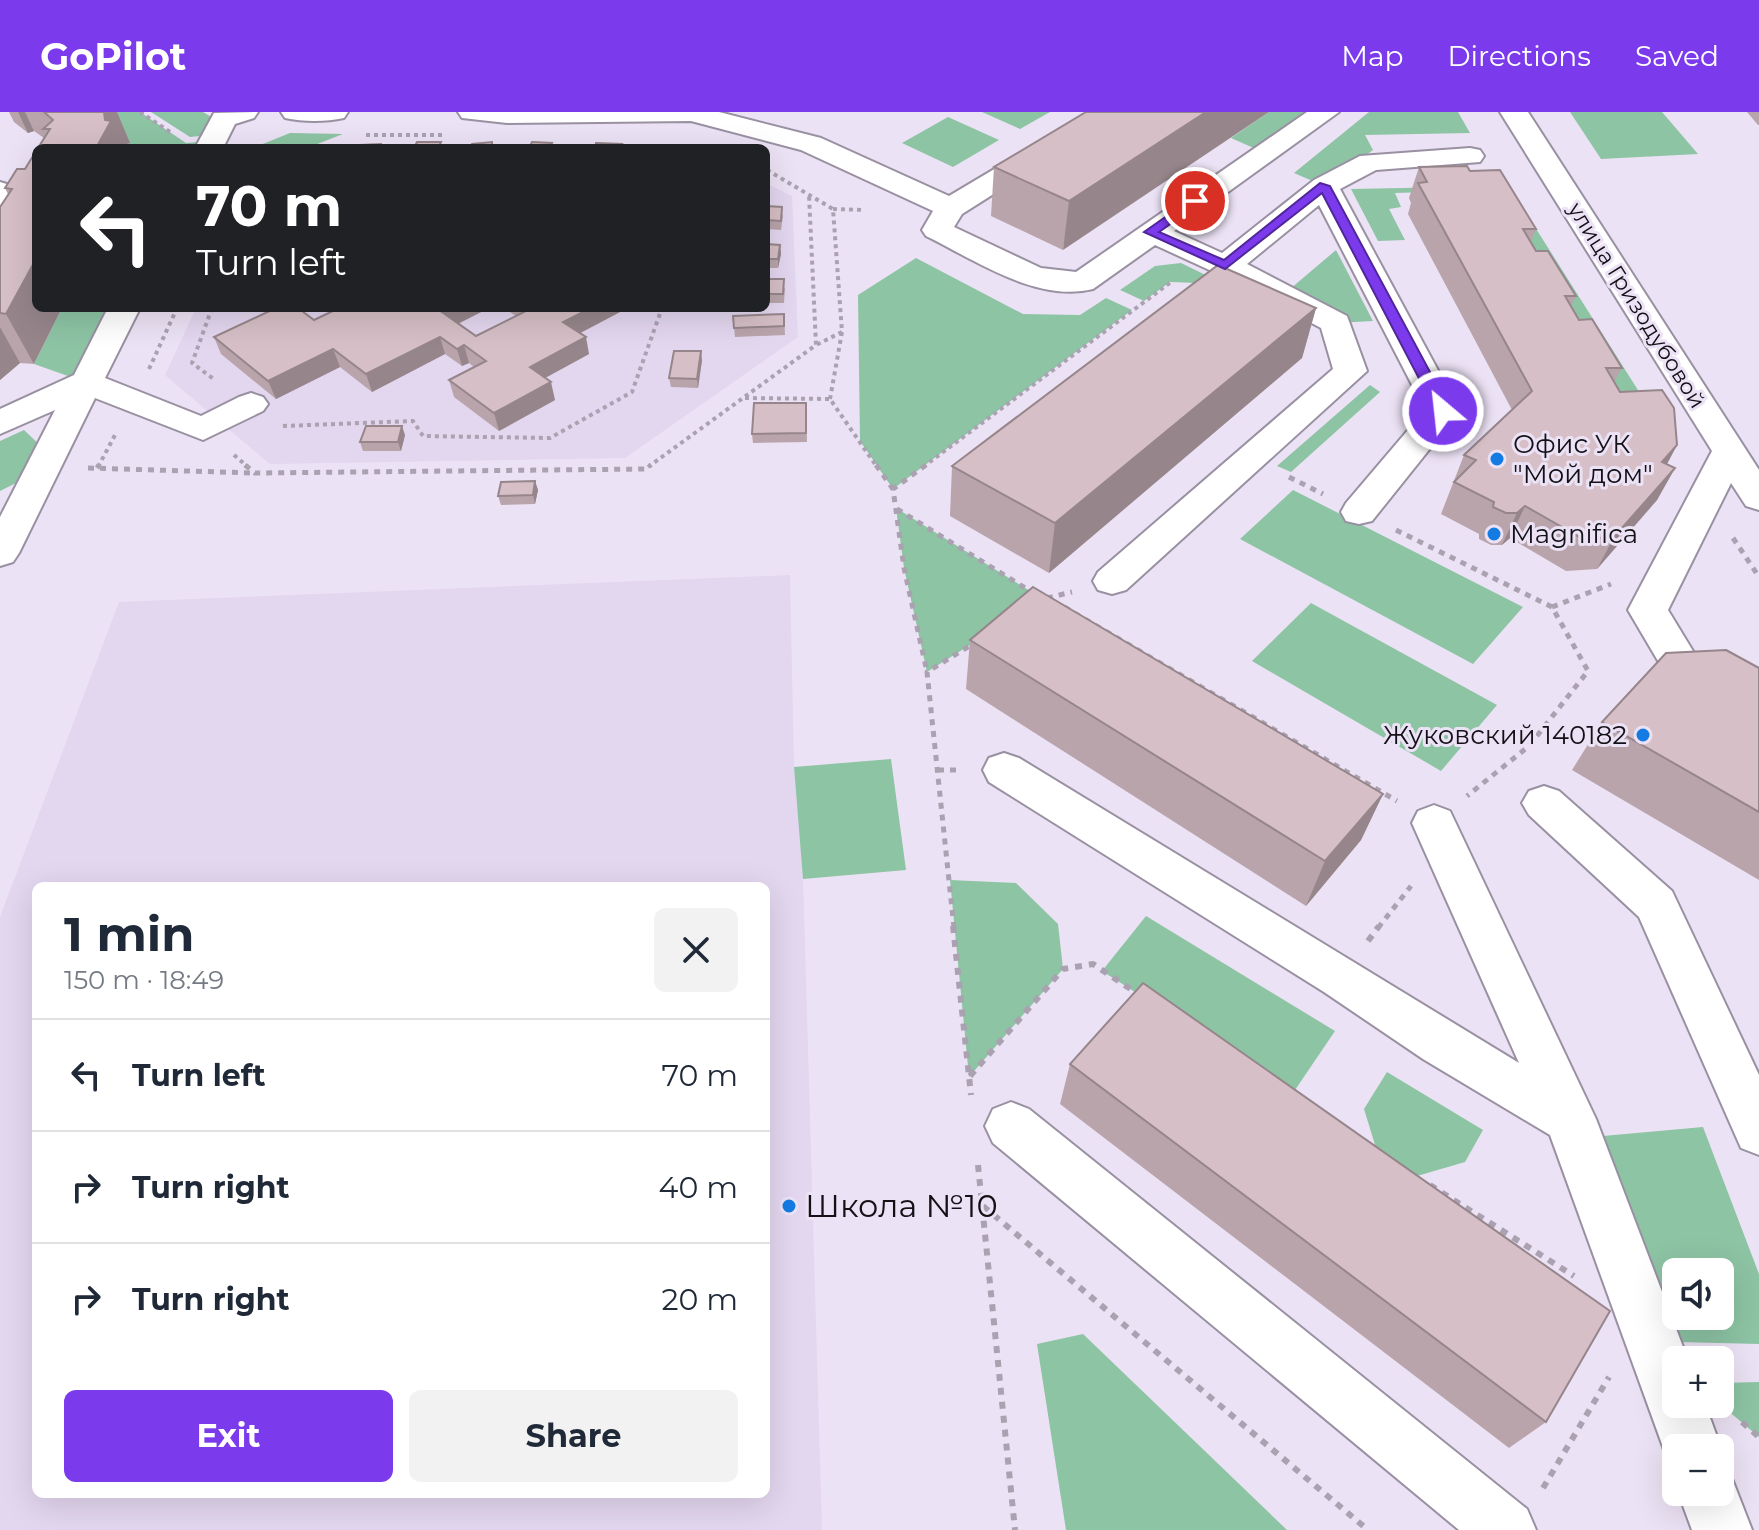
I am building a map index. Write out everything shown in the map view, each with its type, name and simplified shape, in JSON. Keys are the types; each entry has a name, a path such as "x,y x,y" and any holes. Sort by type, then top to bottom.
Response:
{"street":[{"path":"211,144 224,119 244,112"},
{"path":"295,112 334,112"},
{"path":"472,112 691,113 811,144 950,208"},
{"path":"1109,112 950,208 937,230 1034,276 1082,282 1325,112"},
{"name":"улица Гризодубовой","path":"1514,112 1759,498"},
{"path":"1232,269 1324,186 1370,162 1470,156"},
{"path":"1324,186 1443,411 1359,512"},
{"path":"0,191 9,197 0,210"},
{"path":"1112,581 1350,371 1336,323 1232,269 1150,232"},
{"path":"0,553 122,312"},
{"path":"0,423 85,382 203,429 251,404"},
{"path":"1729,452 1648,610 1685,672 1759,707"},
{"path":"1004,770 1341,977 1440,1043 1570,1119"},
{"path":"1544,803 1656,905 1759,1131"},
{"path":"1439,834 1570,1119 1687,1434"},
{"path":"1011,1126 1524,1510"},
{"path":"1713,1506 1722,1530"}],"path":[{"path":"770,172 833,209 842,332 830,399 893,489 904,568 927,672"},
{"path":"809,195 816,345"},
{"path":"893,489 1170,282 1224,284 1232,269"},
{"path":"146,377 175,312"},
{"path":"423,436 550,438 632,392 661,312"},
{"path":"44,467 255,473 645,469 816,345 842,332"},
{"path":"743,398 830,399"},
{"path":"233,454 255,473"},
{"path":"896,508 1043,599 1112,581"},
{"path":"1341,977 1439,834"},
{"path":"969,1077 1063,969 1093,964 1153,1004"},
{"path":"1417,1176 1644,1318 1524,1510"},
{"path":"982,1206 1368,1530"}],"shaded area":[{"path":"770,185 792,196 798,337 625,458 270,464 165,375 194,312 770,312"},
{"name":"Школа №10","path":"790,575 794,767 803,878 822,1530 0,1530 0,917 119,602"}],"green space":[{"path":"87,112 140,112 186,143 199,142 198,144 129,143"},
{"path":"151,112 203,112 213,118 200,136 190,137"},
{"path":"982,112 1050,112 1020,129"},
{"path":"1269,112 1325,112 1265,153 1231,138"},
{"path":"1369,112 1458,112 1470,133 1365,135 1373,150 1324,186 1294,173"},
{"path":"1570,112 1662,112 1698,154 1601,159"},
{"path":"948,117 999,140 953,167 902,143"},
{"path":"290,133 343,134 317,144 263,144"},
{"path":"1509,186 1655,417 1618,418 1455,191 1395,193 1401,207 1389,209 1405,240 1378,241 1351,189"},
{"path":"1336,250 1373,321 1336,323 1283,295"},
{"path":"916,258 1023,314 1080,315 1106,298 1132,310 893,489 860,441 858,295"},
{"path":"1181,263 1224,284 1170,282 1144,301 1120,290 1155,266"},
{"path":"60,312 122,312 85,382 34,364"},
{"path":"1370,385 1380,392 1291,472 1277,466"},
{"path":"24,430 42,447 16,483 0,491 0,441"},
{"path":"1293,490 1523,607 1473,664 1240,539"},
{"path":"896,508 1043,599 927,672 904,568"},
{"path":"1311,603 1497,705 1441,771 1252,661"},
{"path":"891,759 906,870 803,879 794,767"},
{"path":"950,880 1016,883 1058,924 1063,969 969,1077"},
{"path":"1146,916 1335,1031 1293,1093 1102,971"},
{"path":"1387,1072 1483,1130 1465,1162 1417,1176 1376,1148 1364,1109"},
{"path":"1703,1127 1759,1274 1759,1344 1678,1342 1674,1330 1734,1330 1734,1258 1662,1258 1662,1298 1603,1136"},
{"path":"1083,1334 1287,1530 1066,1530 1037,1344"},
{"path":"1759,1382 1759,1437 1734,1416 1734,1383"}],"building":[{"path":"44,112 104,112 105,120 111,121 98,144 41,144 50,129 43,129 53,120"},
{"path":"1086,112 1206,112 1069,201 994,167"},
{"path":"417,142 441,142 440,144"},
{"path":"32,158 32,266 6,314 0,313 0,207 12,189 5,188 17,169 25,169"},
{"path":"1467,166 1470,171 1500,170 1536,229 1523,229 1536,251 1548,251 1576,296 1565,296 1579,320 1592,319 1622,368 1606,368 1620,392 1662,390 1674,408 1677,445 1662,462 1675,468 1614,537 1583,539 1525,506 1517,513 1506,513 1493,507 1494,502 1454,482 1476,460 1464,455 1532,391 1418,183 1427,182 1419,167"},
{"path":"770,206 782,207 781,221 770,220"},
{"path":"770,244 780,245 778,259 770,259"},
{"path":"1218,265 1316,308 1055,523 952,466"},
{"path":"770,279 784,279 783,294 770,294"},
{"path":"267,312 303,312 314,320 331,312 442,312 476,336 524,312 583,312 563,322 586,337 530,367 551,382 494,413 449,380 486,361 464,345 457,349 440,337 366,374 333,349 268,381 214,337"},
{"path":"784,314 784,326 734,328 733,316"},
{"path":"674,351 701,351 697,379 669,378"},
{"path":"754,403 806,403 806,433 752,434"},
{"path":"366,426 402,426 398,442 360,442"},
{"path":"535,481 533,495 498,496 501,482"},
{"path":"1033,587 1383,794 1325,861 970,640"},
{"path":"1726,650 1759,668 1759,812 1602,722 1666,653"},
{"path":"1143,983 1610,1311 1546,1422 1070,1064"}],"place":[{"name":"Офис УК \"Мой дом\"","path":"1497,459"},
{"name":"Magnifica","path":"1494,534"},
{"name":"Жуковский 140182","path":"1643,735"},
{"name":"Школа №10","path":"789,1206"}],"route":[{"path":"1195,201 1150,232 1225,266 1324,186 1443,411"}]}
